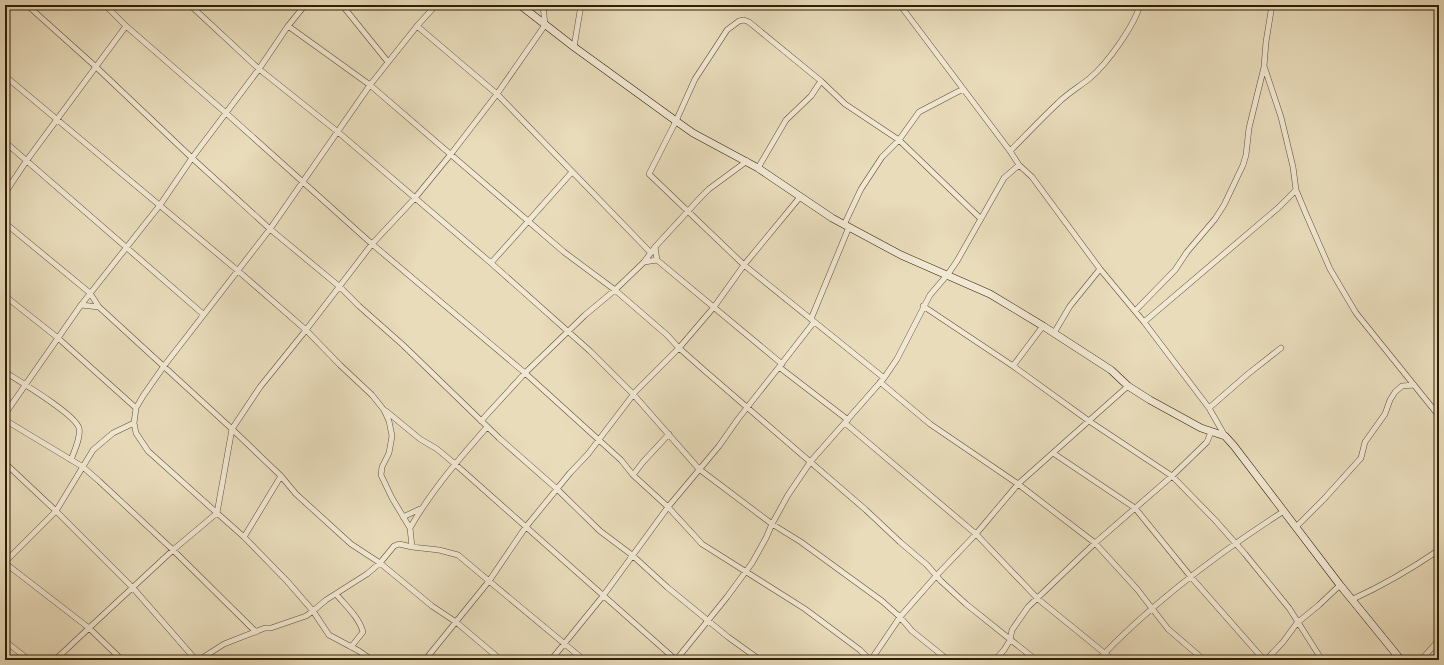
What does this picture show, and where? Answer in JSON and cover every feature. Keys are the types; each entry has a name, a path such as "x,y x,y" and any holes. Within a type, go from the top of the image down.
{"street":[{"path":"27,5 96,66 192,158 270,228 340,287 403,345 487,427 557,489 600,532 632,555 667,587 708,621 760,660"},
{"path":"105,5 126,26 226,113 372,244 525,373 621,460 633,475 668,507 702,544 805,609 860,650 870,660 900,617 976,534 1018,484 1128,386"},
{"path":"190,5 259,69 338,132 491,263 590,351 633,394 699,469 772,524 801,542 882,601 900,617 912,632 948,660"},
{"path":"5,414 81,305 160,205 192,158 305,5"},
{"path":"342,5 388,62"},
{"path":"372,660 329,635 313,611 287,581 244,537 148,451 136,433 134,423 136,408 164,366 270,228 370,85 417,26 436,5"},
{"path":"520,5 574,47 693,133 758,168 846,226 900,255 948,274 990,294 1111,370 1128,386 1195,425 1224,436"},
{"path":"55,660 173,550 217,513 232,429 260,387 340,287 372,244 415,198 497,94 545,25 543,5"},
{"path":"574,47 581,5"},
{"path":"900,5 1010,151 1018,164 1032,177 1100,269 1144,322 1209,408 1224,436 1234,446 1340,585 1353,599 1401,660"},
{"path":"1010,151 1058,103 1099,69 1127,32 1140,5"},
{"path":"1135,311 1175,270 1187,252 1215,219 1224,205 1243,165 1246,155 1249,128 1264,66 1272,5"},
{"path":"981,219 899,140 846,104 821,81 749,22 744,20 739,21 727,30 695,79 676,122 649,174 744,265 882,380 930,424 1018,484 1095,543 1137,589 1168,629 1204,660"},
{"path":"5,193 27,160 126,26"},
{"path":"288,26 370,85 451,154 471,174 564,252 615,290 667,335 679,348 866,510 927,565 936,576 966,604 1036,660"},
{"path":"417,26 497,94 651,253"},
{"path":"1264,66 1281,117 1293,167 1296,190 1334,275 1356,313 1439,416"},
{"path":"5,76 237,270 306,330 372,395 384,410 420,439 437,449 455,464 603,596 679,659 746,571 766,538 788,495 811,461 882,380 897,359 923,306 930,295 948,274 1004,178 1018,164"},
{"path":"758,168 786,120 811,96 821,81"},
{"path":"551,660 603,596 668,507 719,446 812,321 861,189 882,157 899,140 919,112 963,89"},
{"path":"5,142 204,314"},
{"path":"481,421 525,373 585,315 615,290 644,262 655,247 709,189 746,161"},
{"path":"491,263 572,172"},
{"path":"1144,322 1278,208 1296,190"},
{"path":"425,660 489,581 525,528 588,454 633,394 679,348 714,307 744,265 800,197"},
{"path":"5,223 90,293 99,307 232,429 281,476 296,494 351,544 380,563 420,597 456,622 501,660"},
{"path":"655,247 657,260 714,307 780,366 847,421 976,534 1038,599 1113,660"},
{"path":"644,262 657,260"},
{"path":"1054,333 1070,306 1100,269"},
{"path":"5,296 58,338 136,408"},
{"path":"81,305 99,307"},
{"path":"923,306 1013,366 1088,421 1172,476 1215,520 1289,608 1322,660"},
{"path":"1013,366 1043,326"},
{"path":"1209,408 1281,348"},
{"path":"5,372 41,395 72,418 79,426 79,435 71,460"},
{"path":"1296,526 1324,499 1361,458 1365,442 1385,414 1394,392 1402,386 1414,385"},
{"path":"384,410 389,421 392,436 389,453 382,468 381,475 392,498 410,528 412,547"},
{"path":"5,420 82,467 173,550 256,632"},
{"path":"122,660 90,628 5,562 56,511 93,450 113,433 134,423"},
{"path":"410,528 421,509 455,464 487,427"},
{"path":"995,660 1004,650 1010,640 1012,630 1028,607 1095,543 1172,476 1207,442 1211,432"},
{"path":"633,475 669,434"},
{"path":"1053,453 1135,508 1191,576 1265,660 1298,624 1340,585"},
{"path":"5,463 56,511 133,588 198,660 224,644 306,616 367,574 380,563 394,546 399,544 458,554 584,660"},
{"path":"244,537 281,476"},
{"path":"404,517 421,509"},
{"path":"1098,660 1173,590 1235,543 1284,511"},
{"path":"1353,599 1404,574 1439,550"},
{"path":"336,594 362,627 363,632 351,647"},
{"path":"1421,660 1439,640"},
{"path":"5,641 30,660"}]}
